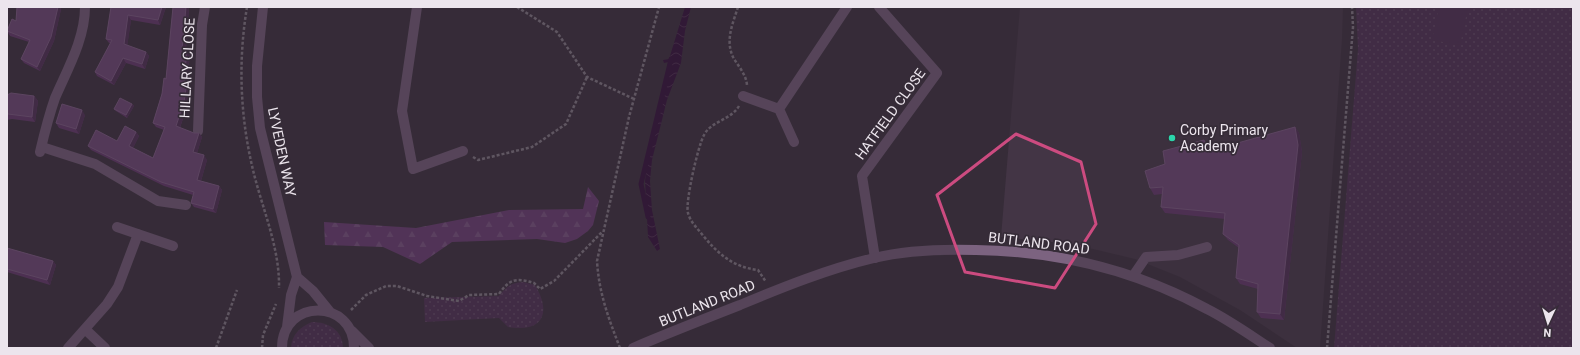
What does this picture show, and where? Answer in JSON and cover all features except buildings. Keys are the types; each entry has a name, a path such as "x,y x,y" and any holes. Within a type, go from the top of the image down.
{"street":[{"path":"85,7 85,16 72,60 55,100 41,150 95,164 158,201 186,204"},
{"name":"HILLARY CLOSE","path":"198,131 204,7"},
{"name":"LYVEDEN WAY","path":"263,7 257,66 257,96 260,128 297,277"},
{"path":"417,7 402,111 413,169 463,151"},
{"path":"779,109 847,7"},
{"name":"HATFIELD CLOSE","path":"875,258 862,176 937,73 879,7"},
{"path":"743,96 779,109 794,142"},
{"path":"117,227 173,246"},
{"path":"68,348 86,330 107,304 118,287 138,234"},
{"path":"1133,276 1146,257 1178,255 1207,248"},
{"name":"BUTLAND ROAD","path":"632,348 772,291 824,272 875,258 953,249 1008,250 1060,257 1096,264 1160,286 1207,309 1270,348"},
{"path":"282,348 282,340 287,328 291,295 297,277 313,291 330,312 344,321 369,348"},
{"path":"287,328 302,314 313,310 330,312"},
{"path":"86,330 104,348"},
{"path":"351,330 354,348"}],"path":[{"path":"247,7 241,62 242,106 252,169 278,263 279,293"},
{"path":"517,7 557,32 587,77 634,99"},
{"path":"620,348 605,309 599,285 597,261 602,232 658,7"},
{"path":"738,7 729,35 730,46 746,80 747,86 736,111 714,125 704,135 688,195 688,211 691,220 716,251 728,261 746,269 758,270 772,291"},
{"path":"1327,348 1353,28 1352,7"},
{"path":"463,151 478,160 532,147 566,124 587,77"},
{"path":"352,309 366,295 386,286 397,286 427,296 459,301 469,295 498,294 505,285 514,280 534,283 540,289 554,281 602,232"},
{"path":"216,348 237,290"},
{"path":"262,348 264,335 278,298"}],"highlighted area":[{"path":"1016,134 1081,162 1096,224 1055,288 965,272 937,195"}],"shaded area":[{"name":"Corby Primary Academy","path":"1020,7 1343,7 1320,348 1297,348 1240,310 1180,277 1135,259 1072,244 1001,237"},
{"path":"1356,7 1573,7 1573,348 1334,348 1358,49"},
{"path":"1439,7 1468,7 1460,45 1432,40"},
{"path":"523,282 535,285 543,304 541,319 536,324 529,327 508,327 499,318 425,322 424,298 499,296 504,290 515,283"},
{"path":"312,322 329,325 334,328 340,336 343,348 291,348 293,339 297,332"}],"green space":[{"path":"588,187 599,201 593,225 588,231 577,239 565,243 537,239 452,242 420,264 383,247 325,245 324,222 416,228 509,210 583,209"}],"water":[{"path":"685,7 691,7 685,31 681,63 667,100 652,160 650,181 652,210 660,249 657,251 648,237 645,181 647,163 669,71 669,62 664,63 663,60 669,59"}],"waterway":[{"path":"648,217 641,184 671,59"}],"place":[{"name":"Corby Primary Academy","path":"1172,138"}]}
